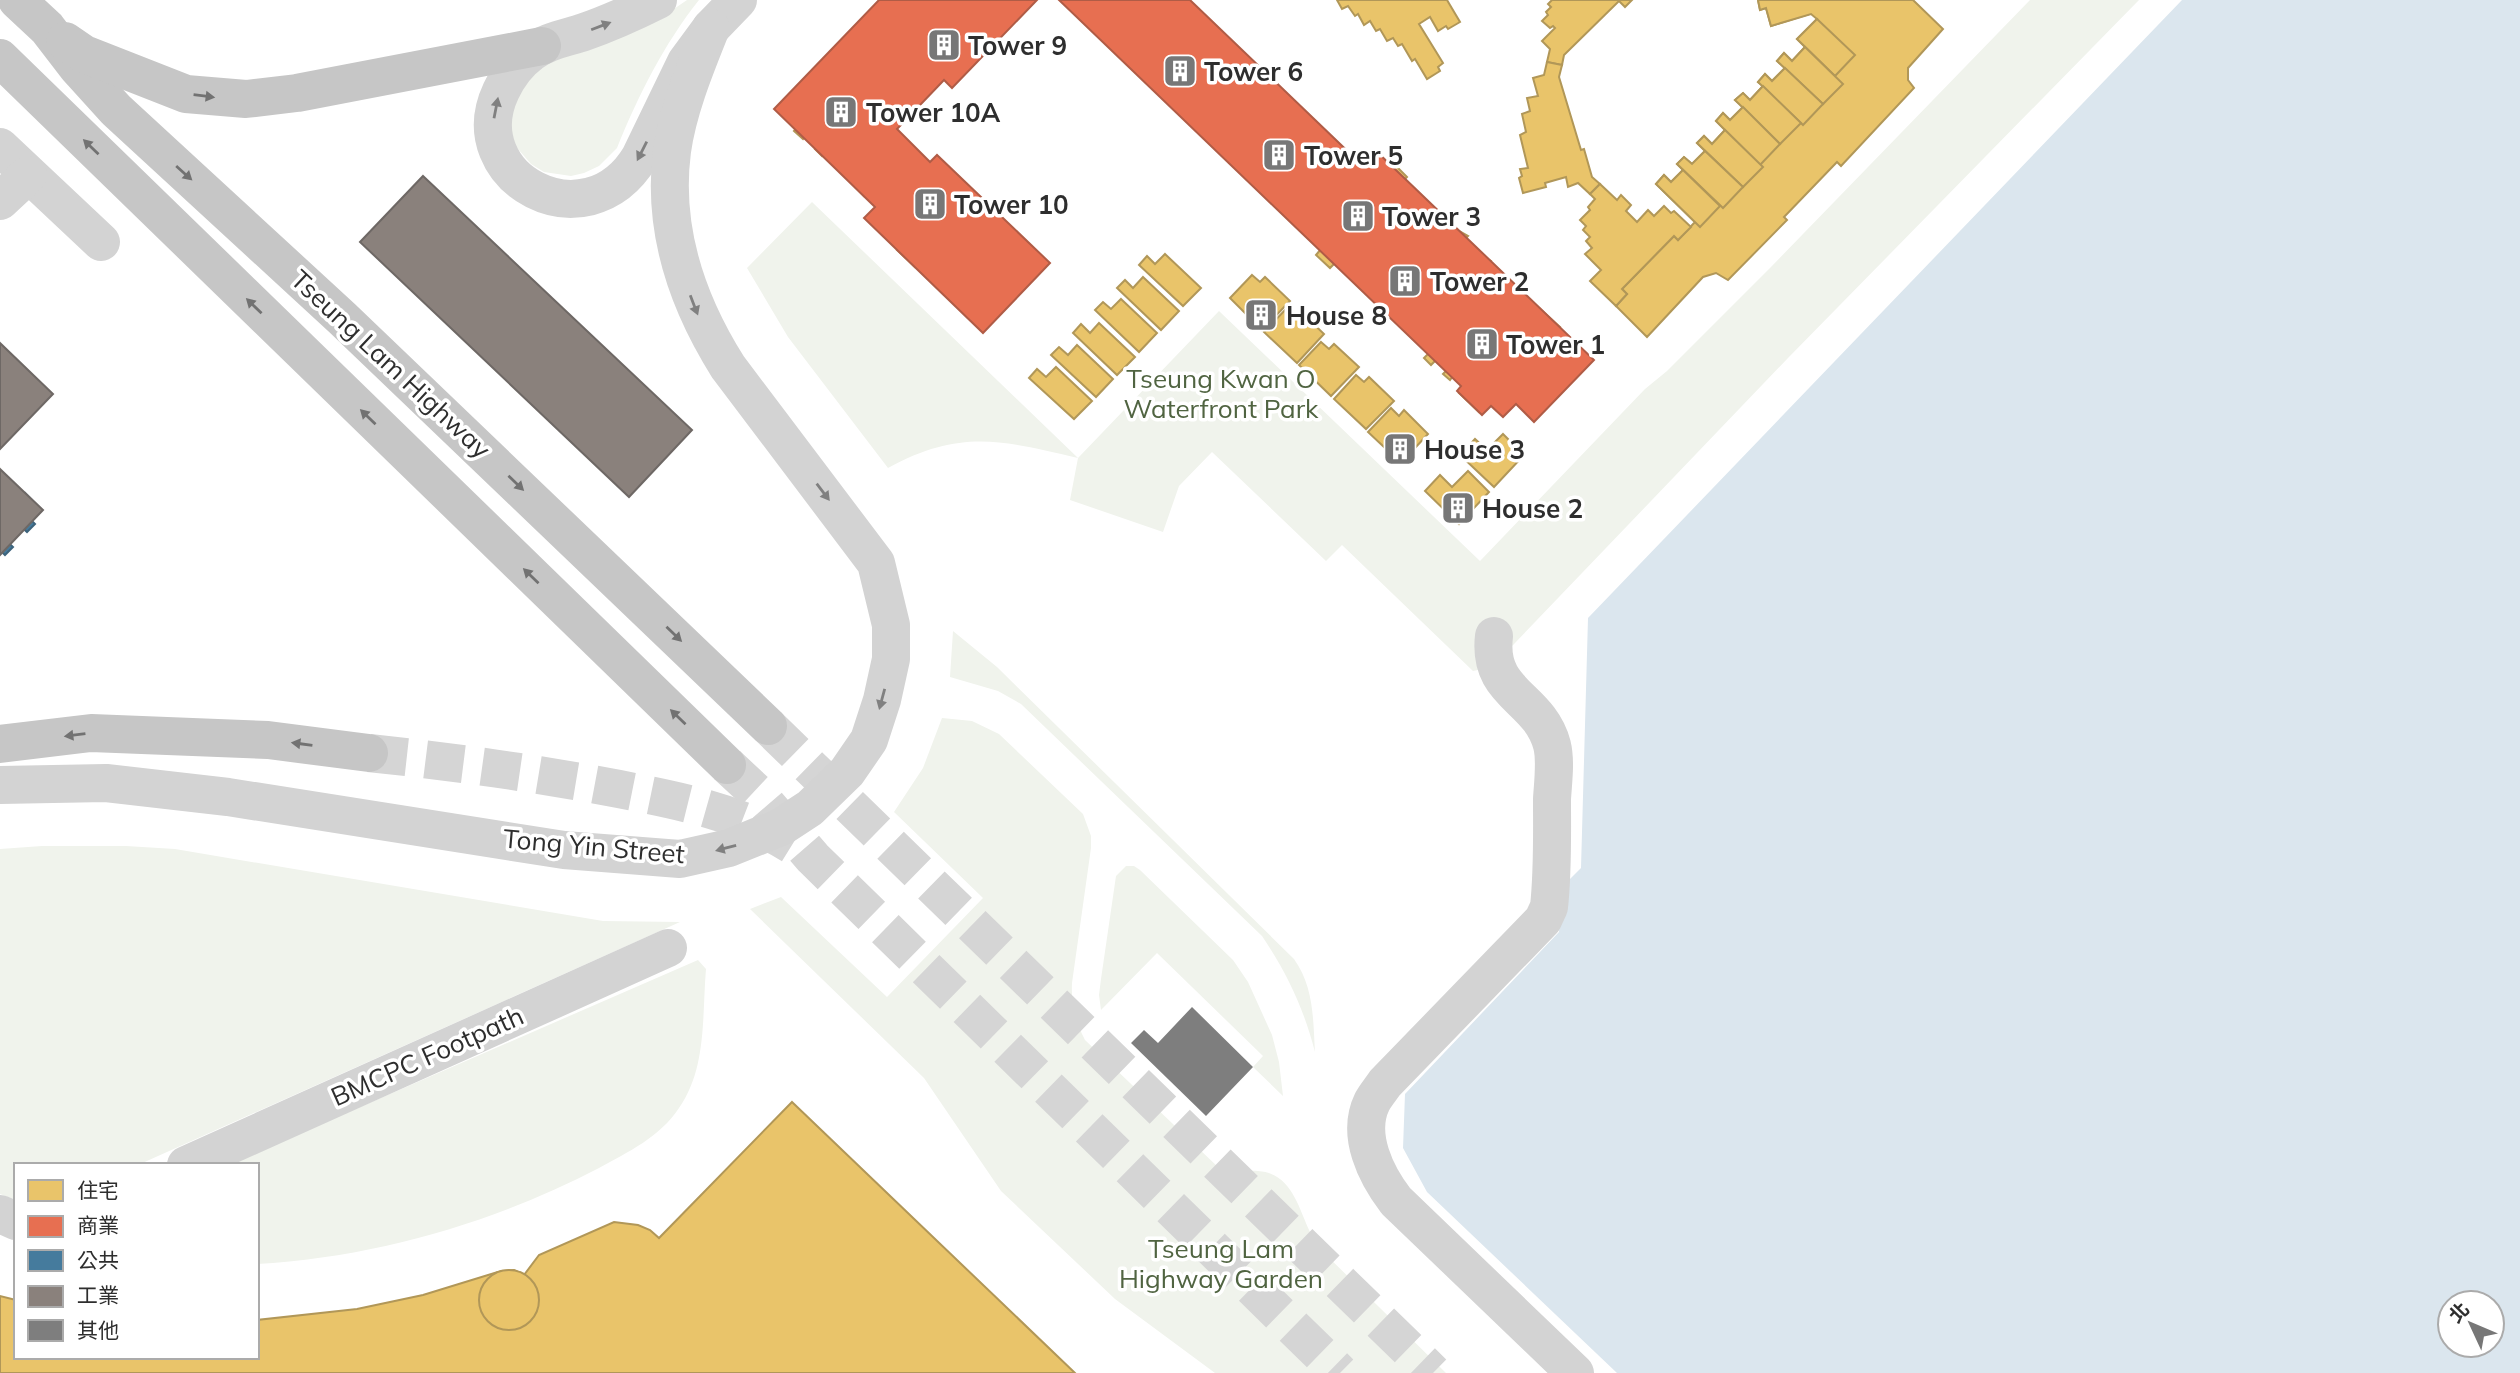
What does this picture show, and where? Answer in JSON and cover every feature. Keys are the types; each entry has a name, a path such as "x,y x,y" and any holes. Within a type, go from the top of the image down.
{"main road":[{"name":"Tseung Lam Highway","path":"17,0 47,28 77,67 116,110 342,318 625,586 768,726"},
{"path":"47,28 84,54 186,94 246,99 297,93 542,46"},
{"name":"Tseung Lam Highway","path":"0,58 727,765"},
{"path":"0,744 91,733 268,740 369,753"}],"street":[{"name":"Tong Yin Street","path":"657,0 609,23 542,46 517,66 507,79 496,106 494,132 499,151 517,178 545,195 562,200 579,200 609,189 632,170 686,62 711,28 738,0"},
{"name":"Tong Yin Street","path":"0,785 106,783 228,797 564,850 680,859 729,848 781,827 810,808 847,772 869,740 891,659 891,625 876,563 712,342 687,287 675,240 671,200 672,151 686,94 711,28"},
{"path":"0,147 101,242"},
{"path":"0,201 28,175"},
{"path":"1493,636 1492,652 1496,671 1505,685 1541,719 1553,747 1549,907 1543,920 1385,1083 1371,1103 1367,1123 1369,1146 1374,1166 1396,1200 1576,1373"},
{"name":"BMCPC Footpath","path":"190,1163 668,948"}],"green space":[{"path":"687,0 699,0 674,34 653,71 617,148 599,166 571,176 544,172 531,164 512,142 507,110 529,69 668,13"},
{"name":"Tseung Kwan O Waterfront Park","path":"2030,0 2139,0 1788,358 1492,667 1473,671 1342,545 1326,561 1212,452 1179,486 1163,532 1070,500 1078,458 1219,311 1480,561 1645,389 1667,371 1770,268"},
{"path":"812,202 1078,458 1003,443 960,443 937,447 888,468 788,337 747,268"},
{"path":"953,631 997,667 1294,959 1309,992 1315,1052 1294,992 1262,936 1021,704 998,691 950,677"},
{"name":"Tseung Lam Highway Garden","path":"942,718 972,721 999,734 1083,814 1091,836 1091,848 1072,999 1074,1013 1085,1040 1219,1168 1269,1173 1286,1184 1297,1202 1311,1240 1446,1373 1215,1373 1115,1299 1001,1191 924,1078 750,909 781,897 887,997 983,898 894,812 923,768"},
{"path":"126,846 175,849 603,921 680,922 142,1163 14,1163 14,1199 0,1194 0,849"},
{"path":"1126,866 1134,866 1140,870 1233,960 1248,982 1272,1035 1283,1096 1253,1067 1263,1056 1157,953 1101,1010 1099,995 1116,876"},
{"path":"698,960 706,969 699,1059 688,1092 679,1108 663,1127 643,1143 559,1188 518,1205 476,1221 390,1245 346,1254 259,1264 259,1163 232,1163"}],"shaded area":[{"path":"2182,0 2520,0 2520,1373 1617,1373 1427,1192 1403,1148 1405,1094 1559,932 1562,887 1581,868 1588,618"}],"building: 住宅":[{"name":"Tower 9","path":"879,0 1003,0 991,12 996,17 988,25 983,21 975,29 982,36 980,38 984,43 975,53 970,48 950,69 948,67 941,73 937,69 917,90 896,70 911,54 904,47 931,23 924,16 916,23 912,19 898,33 888,23 878,34 864,20 881,2"},
{"path":"1100,0 1137,0 1141,3 1136,8 1144,16 1131,30 1114,14 1111,18 1104,11 1109,5"},
{"name":"Tower 5","path":"1337,0 1447,0 1460,22 1438,31 1430,17 1419,24 1443,63 1438,67 1440,71 1427,79 1402,44 1398,46 1393,38 1387,41 1380,29 1376,31 1370,21 1364,25 1358,14 1355,16 1348,6 1342,9"},
{"path":"1552,0 1632,0 1625,7 1619,1 1564,55 1562,65 1547,62 1550,49 1542,41 1555,28 1550,28 1542,21 1548,15 1546,12 1551,7 1548,4"},
{"path":"1758,0 1816,0 1819,11 1771,26 1766,8 1760,10"},
{"path":"1758,0 1913,0 1943,29 1908,68 1908,80 1914,88 1841,166 1837,162 1784,217 1787,220 1728,280 1716,273 1703,277 1647,337 1616,306 1627,294 1622,289 1674,236 1678,240 1695,222 1656,184 1664,175 1671,182 1683,170 1677,164 1684,157 1692,164 1705,151 1697,143 1704,136 1712,144 1725,130 1716,121 1723,113 1730,120 1743,107 1735,100 1743,93 1750,100 1763,86 1758,82 1765,74 1772,81 1785,68 1777,61 1784,53 1792,61 1805,47 1797,39 1817,19 1811,14 1771,26 1766,8 1760,10"},
{"name":"Tower 6","path":"1142,18 1159,34 1163,30 1169,36 1177,27 1183,33 1178,38 1184,43 1193,34 1216,57 1205,69 1222,86 1218,90 1235,107 1215,127 1194,106 1190,110 1161,82 1157,86 1151,80 1154,76 1151,73 1157,66 1148,60 1144,64 1136,57 1140,53 1124,37"},
{"path":"1817,19 1855,55 1835,76 1797,39"},
{"path":"1805,47 1843,84 1823,104 1777,61 1784,53 1792,61"},
{"name":"Tower 10A","path":"837,60 851,73 841,83 847,89 832,105 836,108 856,88 860,92 869,83 877,90 892,75 913,94 885,123 877,115 864,128 870,134 842,164 827,150 822,156 815,149 820,144 808,133 803,139 794,131 800,125 780,106 794,91 801,98 804,94 809,99 818,90 813,85 816,82 812,78 820,70 824,74"},
{"name":"Tower 2","path":"1547,62 1562,65 1559,77 1581,150 1584,149 1592,177 1600,184 1590,194 1578,183 1568,187 1566,177 1545,183 1546,187 1523,193 1519,178 1522,176 1520,169 1528,168 1520,135 1526,132 1522,114 1530,111 1527,98 1538,96 1533,78 1544,75"},
{"path":"1785,68 1823,104 1803,125 1758,82 1765,74 1772,81"},
{"path":"1763,86 1801,123 1780,144 1735,100 1743,93 1750,100"},
{"name":"Tower 5","path":"1235,107 1249,120 1253,115 1260,122 1267,114 1273,120 1269,124 1275,130 1285,120 1311,145 1314,141 1321,147 1318,151 1326,159 1314,173 1321,180 1314,188 1317,191 1302,207 1292,197 1289,200 1283,194 1286,191 1278,183 1272,189 1268,185 1265,189 1258,183 1262,179 1233,151 1237,147 1215,127"},
{"path":"1743,107 1780,144 1760,165 1716,121 1723,113 1730,120"},
{"path":"1725,130 1763,167 1743,187 1697,143 1704,136 1712,144"},
{"name":"Tower 10","path":"895,137 916,157 919,154 927,161 924,165 936,176 939,173 948,181 941,188 955,202 965,192 981,207 955,234 959,238 952,245 948,242 942,248 937,244 915,267 897,250 904,243 901,240 910,231 892,214 888,218 880,211 885,206 869,191 864,196 856,188 861,183 842,164 862,142 870,150 882,138 888,144"},
{"name":"Tower 3","path":"1372,151 1391,169 1395,165 1407,177 1403,181 1422,199 1403,219 1396,213 1391,218 1381,208 1376,214 1384,221 1370,236 1374,239 1362,251 1375,263 1356,283 1335,263 1330,268 1316,255 1321,249 1300,229 1319,210 1332,222 1342,211 1334,203 1352,184 1357,189 1364,182 1353,171"},
{"path":"1705,151 1743,187 1723,208 1677,164 1684,157 1692,164"},
{"path":"1683,170 1720,206 1700,227 1656,184 1664,175 1671,182"},
{"name":"Tower 1","path":"1600,184 1617,200 1621,195 1631,205 1626,211 1637,222 1648,210 1654,216 1664,206 1671,213 1674,211 1691,227 1678,240 1674,236 1622,289 1627,294 1616,306 1590,281 1601,270 1585,254 1592,248 1586,241 1590,237 1583,230 1586,226 1580,220 1590,210 1588,207 1595,199 1590,194"},
{"name":"Tower 2","path":"1435,222 1457,235 1459,231 1468,236 1464,240 1471,244 1469,248 1491,261 1481,279 1469,272 1461,284 1450,277 1455,283 1436,302 1428,294 1418,304 1431,316 1412,336 1391,316 1386,321 1372,308 1377,303 1356,283 1375,263 1387,275 1399,263 1402,266 1416,252 1424,260 1429,254 1426,253 1435,243 1426,237"},
{"path":"1165,254 1201,288 1183,306 1139,265 1147,256 1155,264"},
{"name":"Tower 1","path":"1495,272 1501,279 1506,276 1513,283 1508,287 1517,298 1522,294 1528,301 1524,305 1527,309 1523,313 1530,319 1540,309 1560,327 1535,353 1540,358 1530,368 1523,362 1511,374 1518,381 1508,391 1503,386 1479,412 1459,393 1469,383 1462,375 1457,380 1453,376 1450,380 1443,374 1447,370 1436,360 1431,365 1424,358 1429,353 1412,336 1431,316 1447,332 1457,322 1454,320 1460,314 1469,323 1481,312 1468,305 1476,298 1472,293"},
{"name":"House 8","path":"1252,275 1260,282 1265,277 1290,301 1262,330 1230,298"},
{"path":"1143,277 1179,311 1161,330 1117,288 1125,280 1133,288"},
{"path":"1121,299 1157,333 1139,352 1095,310 1103,302 1111,309"},
{"path":"1287,308 1295,316 1300,311 1324,334 1297,363 1264,332"},
{"path":"1099,323 1135,357 1117,375 1073,333 1081,324 1090,333"},
{"path":"1321,342 1329,349 1334,344 1359,367 1331,396 1299,365"},
{"path":"1077,345 1113,379 1096,397 1051,355 1059,347 1068,355"},
{"path":"1056,367 1092,401 1074,419 1029,378 1037,369 1046,377"},
{"path":"1356,375 1364,382 1369,377 1394,401 1366,429 1334,399"},
{"name":"House 3","path":"1391,408 1399,416 1404,410 1428,434 1401,463 1368,432"},
{"path":"1503,434 1524,455 1494,487 1460,455 1475,439 1487,450"},
{"name":"House 2","path":"1468,471 1489,492 1459,524 1425,491 1440,475 1452,487"},
{"path":"792,1102 1075,1373 0,1373 0,1296 14,1300 14,1359 259,1359 259,1320 357,1309 423,1295 501,1271 514,1270 524,1275 539,1255 614,1222 638,1225 659,1238"},
{"path":"509,1270 530,1279 539,1300 530,1321 509,1330 488,1321 479,1300 488,1279"}],"building: 商業":[{"path":"879,0 1037,0 952,88 944,80 897,129 930,162 937,155 1050,263 983,333 864,218 875,207 774,109"},
{"path":"1059,0 1190,0 1361,164 1375,150 1594,360 1534,422 1516,404 1503,417 1491,406 1482,415 1457,391 1461,386"}],"building: 公共":[{"path":"0,352 8,359 0,367"},
{"path":"7,365 15,373 0,389 0,367 3,370"},
{"path":"15,490 22,496 25,493 42,510 34,518 29,514 27,516 35,524 27,532 12,518 0,530 0,507"},
{"path":"0,535 13,547 5,555 0,550"}],"building: 工業":[{"path":"423,176 692,430 629,497 360,242"},
{"path":"0,343 53,394 0,449"},
{"path":"0,469 43,510 0,555"}],"building: 其他":[{"path":"1192,1007 1253,1067 1206,1116 1131,1043 1144,1030 1158,1043"}],"tunnel":[{"path":"768,726 1433,1373"},
{"path":"369,753 526,773 664,798 730,816 792,845"},
{"path":"727,765 756,792 813,858 1340,1373"}],"place":[{"name":"Tower 9","path":"944,45"},
{"name":"Tower 6","path":"1180,71"},
{"name":"Tower 10A","path":"841,112"},
{"name":"Tower 5","path":"1279,155"},
{"name":"Tower 10","path":"930,204"},
{"name":"Tower 3","path":"1358,216"},
{"name":"Tower 2","path":"1405,281"},
{"name":"House 8","path":"1261,315"},
{"name":"Tower 1","path":"1482,344"},
{"name":"House 3","path":"1400,449"},
{"name":"House 2","path":"1458,508"}]}
